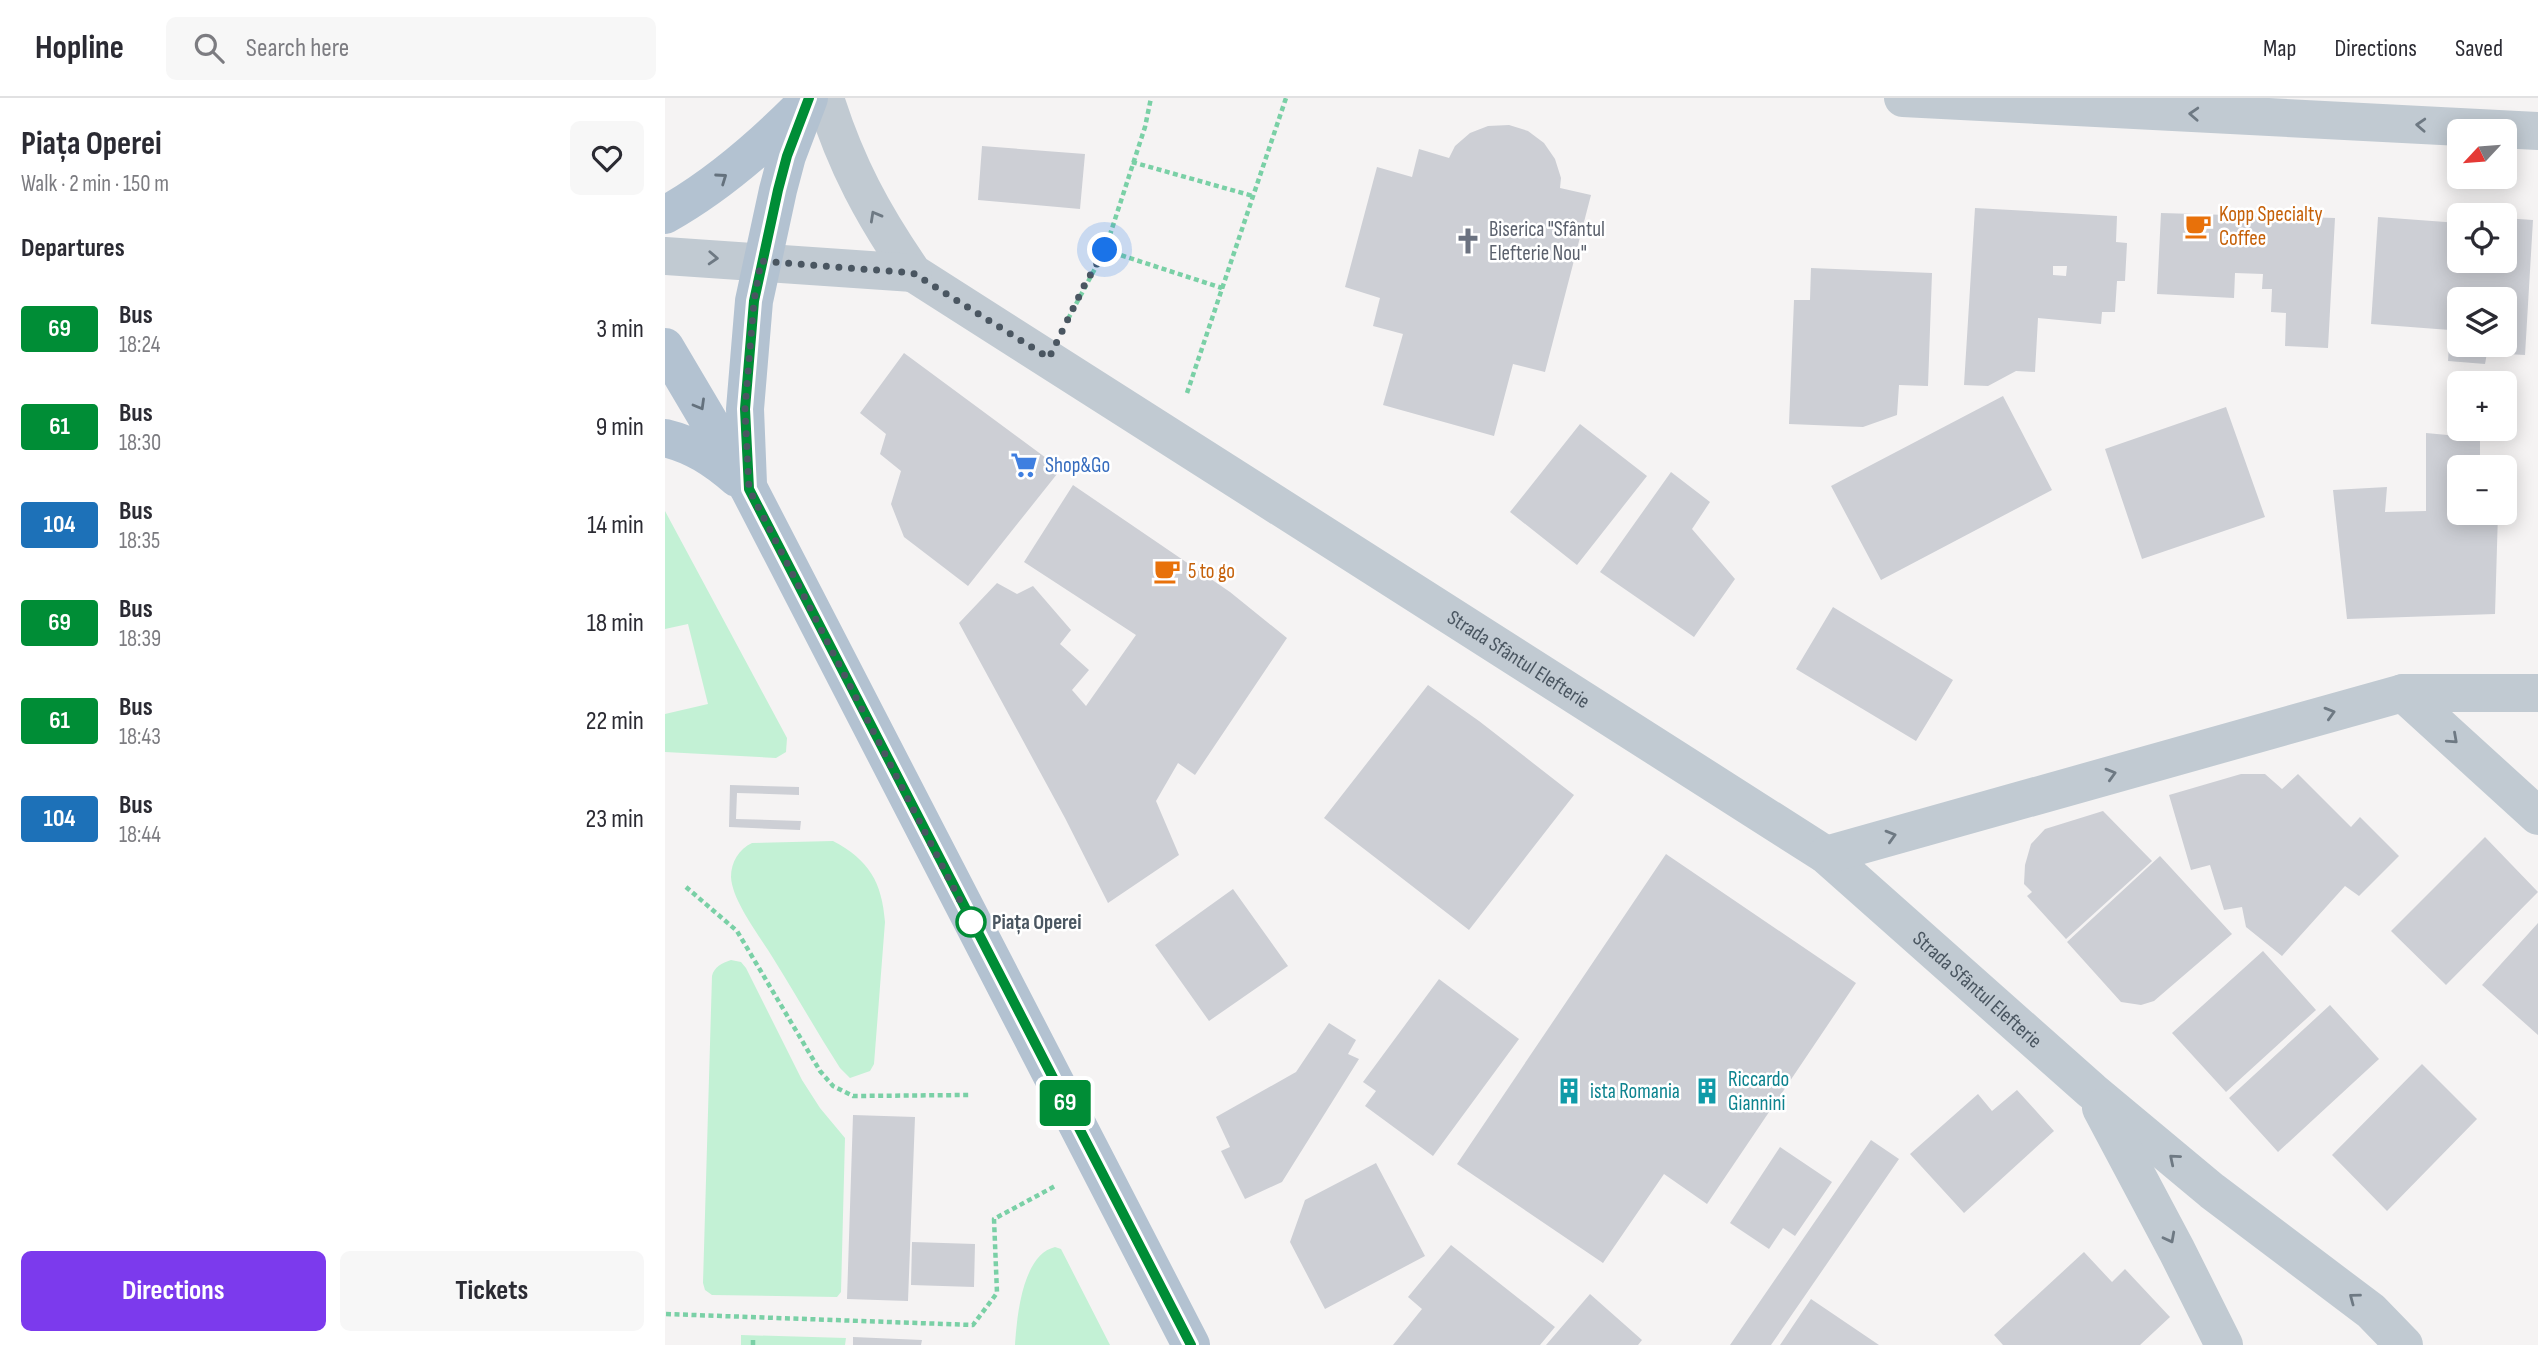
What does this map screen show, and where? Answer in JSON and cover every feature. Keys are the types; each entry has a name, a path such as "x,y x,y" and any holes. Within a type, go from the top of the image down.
{"main road":[{"path":"665,215 730,173 813,99"},
{"path":"749,489 745,409 754,301 787,156 813,99"},
{"path":"665,347 749,489 1191,1345"},
{"path":"665,438 687,444 715,460 749,489"}],"street":[{"path":"1903,98 2538,131"},
{"name":"Strada Sfântul Elefterie","path":"813,99 838,138 880,225 913,273 1826,855 2092,1091 2212,1191 2371,1311 2404,1345"},
{"path":"665,256 761,261"},
{"name":"Strada Sfântul Elefterie","path":"761,261 913,273"},
{"path":"1826,855 2403,693 2538,693"},
{"path":"2403,693 2538,816"},
{"name":"Strada Sfântul Elefterie","path":"2092,1091 2224,1345"}],"path":[{"path":"1049,358 1085,284 1105,250 1145,127 1151,98"},
{"path":"1172,437 1286,98"},
{"path":"1132,162 1253,196"},
{"path":"1105,250 1222,288"},
{"path":"686,887 737,931 820,1071 833,1086 853,1096 968,1095"},
{"path":"666,1314 973,1325 997,1293 994,1219 1097,1164"},
{"path":"753,1338 753,1345"}],"green space":[{"path":"665,511 787,738 786,752 776,758 665,752 665,714 708,704 688,624 665,629"},
{"path":"833,841 856,856 871,874 881,895 885,922 874,1064 870,1071 850,1078 840,1068 748,919 736,897 731,877 732,866 737,857 752,843"},
{"path":"731,960 741,962 746,968 802,1080 820,1108 845,1138 841,1292 837,1297 712,1295 705,1290 703,1283 712,976 719,966"},
{"path":"1055,1247 1061,1249 1110,1345 1015,1345 1017,1319 1028,1274 1044,1252"},
{"path":"741,1335 846,1338 845,1345 741,1345"}],"building":[{"name":"Biserica \"Sfântul Elefterie Nou\"","path":"1509,125 1528,131 1544,143 1555,159 1561,178 1560,188 1591,195 1545,372 1513,364 1494,436 1383,405 1403,334 1373,326 1380,298 1345,287 1377,167 1412,177 1419,149 1449,158 1455,146 1470,133 1488,126"},
{"path":"982,146 1085,154 1080,209 978,200"},
{"path":"1975,208 2117,216 2116,242 2127,243 2125,281 2117,281 2115,312 2102,312 2101,324 2038,318 2035,372 2016,371 1988,386 1964,385","holes":["2053,266 2067,266 2066,276 2053,275"]},
{"path":"2161,213 2335,218 2328,348 2285,346 2286,313 2271,312 2272,289 2262,289 2263,274 2235,273 2234,298 2157,294"},
{"path":"2378,217 2447,222 2447,273 2517,273 2517,219 2533,220 2525,355 2517,355 2517,287 2447,287 2447,330 2371,324"},
{"path":"1811,268 1932,273 1928,386 1899,385 1897,415 1863,427 1789,424 1794,300 1810,300"},
{"path":"904,353 1061,469 968,586 904,537 891,504 901,471 880,454 886,434 860,413"},
{"path":"2448,357 2486,357 2485,364 2448,361"},
{"path":"2003,396 2052,490 1881,580 1831,486"},
{"path":"2226,407 2265,517 2142,559 2105,449"},
{"path":"1580,424 1647,476 1577,565 1510,512"},
{"path":"2426,433 2447,435 2447,441 2480,441 2480,455 2447,455 2447,525 2498,525 2495,614 2347,619 2333,490 2387,487 2385,512 2426,511"},
{"path":"1671,472 1710,502 1692,529 1735,579 1694,637 1600,572"},
{"path":"1073,485 1230,592 1287,638 1195,775 1178,763 1156,801 1179,855 1108,903 959,623 997,583 1017,594 1033,586 1071,630 1060,644 1089,670 1072,690 1086,706 1136,635 1024,562"},
{"path":"1833,607 1953,680 1916,741 1796,669"},
{"path":"1428,685 1574,795 1469,930 1324,818"},
{"path":"2241,774 2265,774 2282,789 2298,774 2351,827 2360,817 2399,856 2359,896 2345,886 2282,956 2246,927 2242,907 2224,910 2210,865 2191,870 2169,795"},
{"path":"730,785 799,787 799,795 737,793 736,819 801,821 800,830 729,827"},
{"path":"2103,811 2152,861 2066,939 2027,896 2032,892 2024,884 2025,865 2031,844 2045,829"},
{"path":"2485,837 2538,892 2446,985 2391,931"},
{"path":"1666,854 1856,983 1707,1204 1664,1174 1603,1263 1457,1164"},
{"path":"2160,856 2232,934 2154,1001 2141,1005 2121,1002 2067,942"},
{"path":"1233,889 1288,966 1209,1021 1155,945"},
{"path":"2538,923 2538,1035 2482,985"},
{"path":"2263,951 2316,1010 2226,1092 2172,1033"},
{"path":"1439,979 1519,1039 1433,1156 1365,1106 1376,1091 1363,1082"},
{"path":"2330,1005 2379,1059 2278,1152 2229,1098"},
{"path":"1329,1023 1356,1040 1348,1054 1359,1059 1282,1182 1245,1199 1221,1151 1230,1147 1216,1117 1296,1072"},
{"path":"2422,1064 2477,1119 2387,1211 2332,1155"},
{"path":"2017,1090 2054,1131 1964,1213 1910,1154 1978,1094 1992,1111"},
{"path":"853,1115 915,1117 908,1301 847,1299"},
{"path":"1871,1140 1899,1159 1771,1345 1730,1345"},
{"path":"1780,1147 1832,1182 1795,1236 1783,1228 1769,1249 1730,1223"},
{"path":"1376,1163 1425,1256 1325,1309 1290,1242 1305,1200"},
{"path":"912,1242 975,1244 974,1287 911,1285"},
{"path":"1451,1245 1555,1327 1540,1345 1393,1345 1422,1309 1408,1297"},
{"path":"2084,1252 2112,1282 2125,1269 2170,1317 2140,1345 2003,1345 1994,1335"},
{"path":"1590,1294 1642,1340 1638,1345 1546,1345"},
{"path":"1811,1299 1879,1345 1780,1345"},
{"path":"853,1337 922,1340 921,1345 853,1345"}],"bus line":[{"name":"69","path":"809,98 787,156 754,301 745,409 749,489 1191,1345"}],"place":[{"name":"Kopp Specialty Coffee","path":"2198,226"},
{"name":"Biserica \"Sfântul Elefterie Nou\"","path":"1468,241"},
{"name":"Shop&Go","path":"1024,465"},
{"name":"5 to go","path":"1167,571"},
{"name":"Piața Operei","path":"971,922"},
{"name":"ista Romania","path":"1569,1091"},
{"name":"Riccardo Giannini","path":"1707,1091"}],"route":[{"path":"971,922 749,489 745,409 754,301 761,261 913,273 1049,358 1085,284 1105,250"}]}
